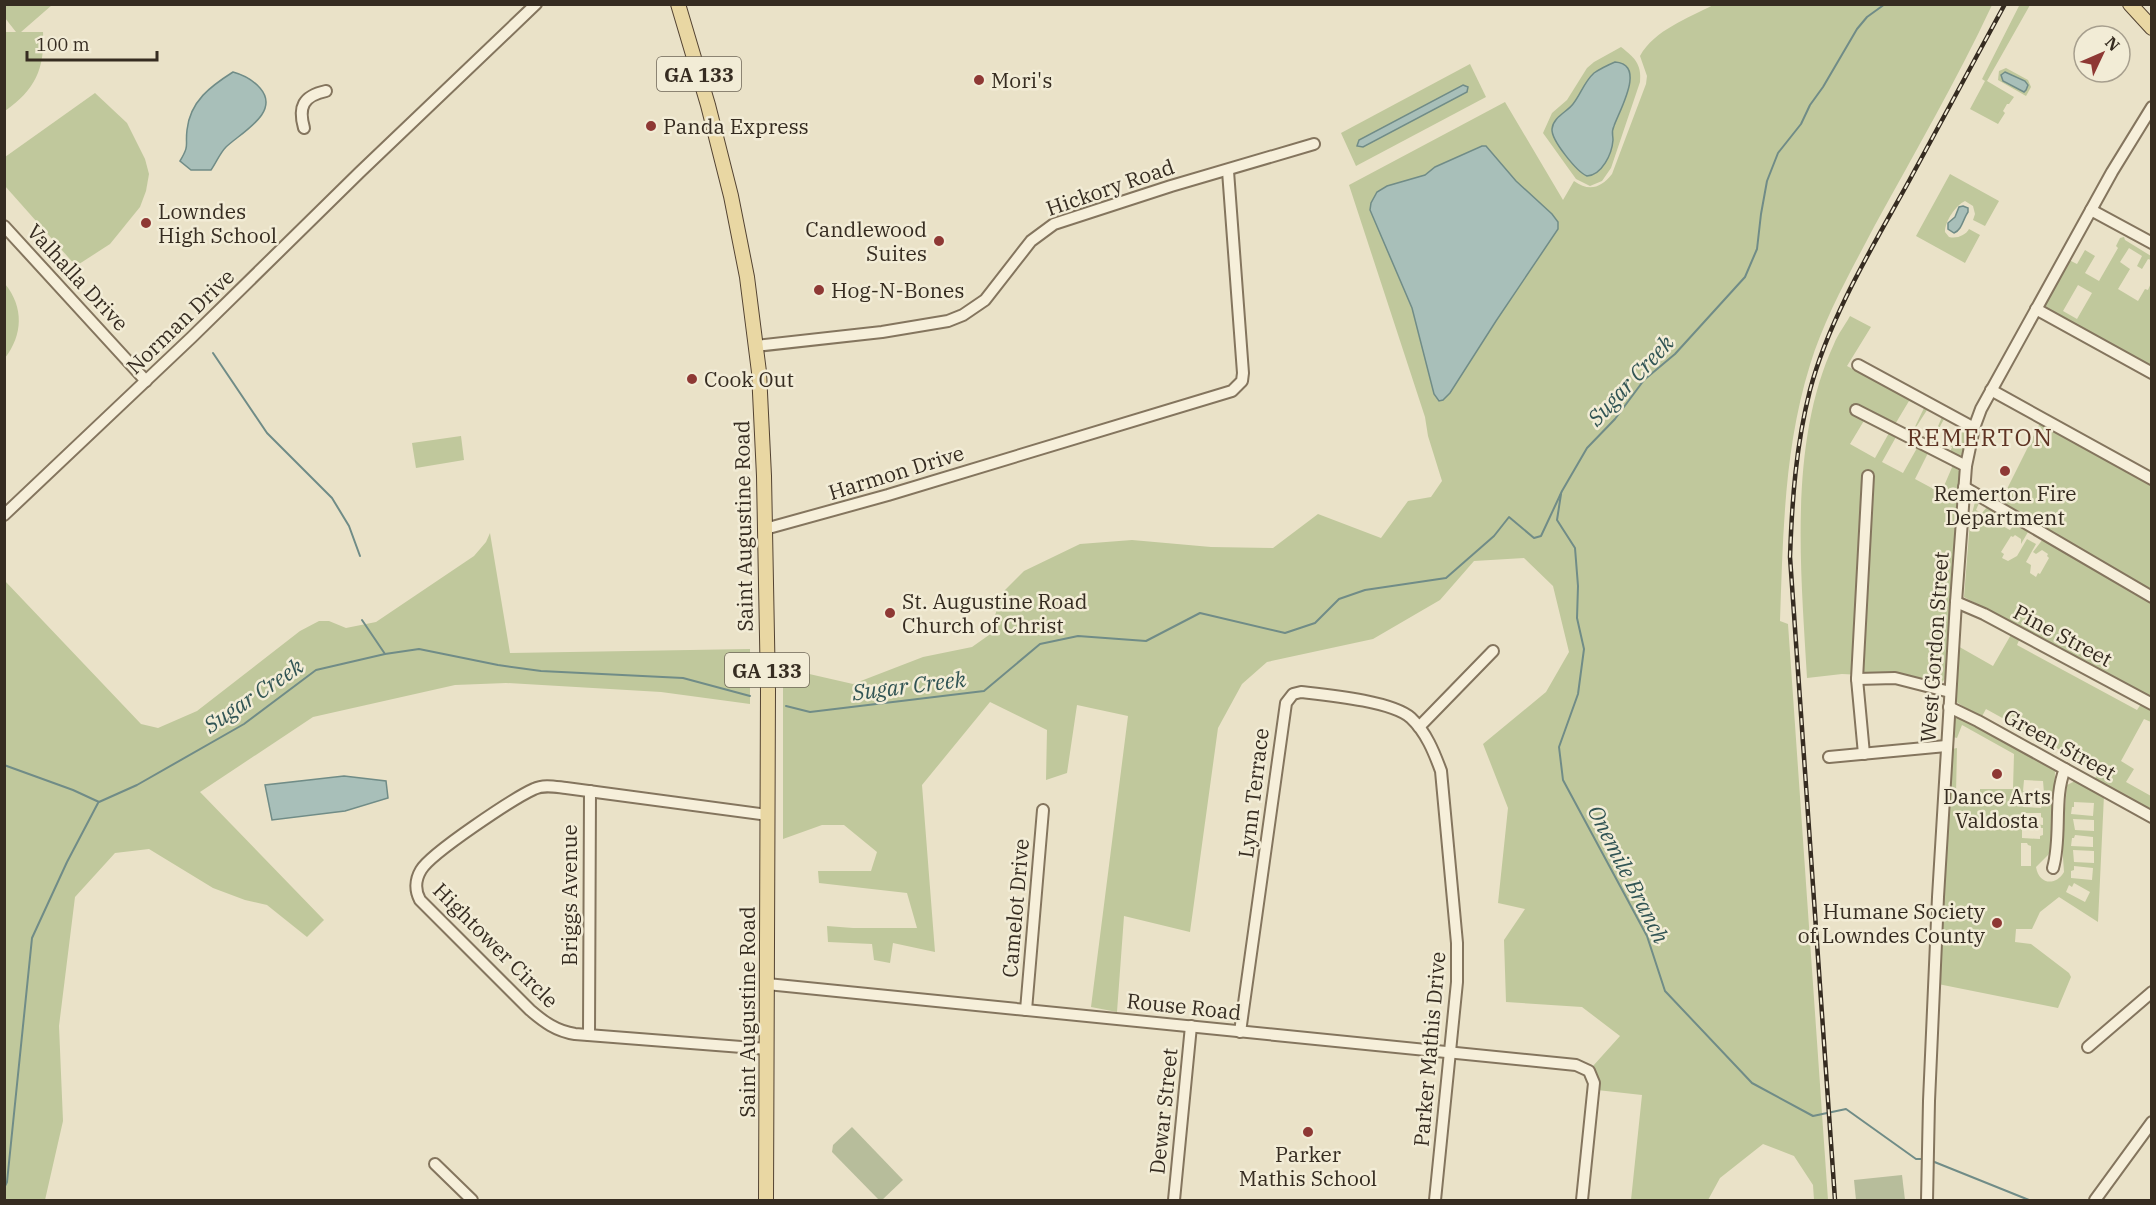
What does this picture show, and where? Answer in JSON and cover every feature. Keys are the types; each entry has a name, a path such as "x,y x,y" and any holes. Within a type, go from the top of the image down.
{"main road":[{"name":"Saint Augustine Road","path":"678,4 708,105 731,196 747,277 756,346 765,529 768,815 766,1200"},
{"path":"2130,4 2151,28"}],"street":[{"name":"Norman Drive","path":"4,515 536,4"},
{"path":"304,128 301,117 304,103 314,94 326,91"},
{"name":"West Gordon Street","path":"1927,1200 1929,1101 1946,746 1966,466 1974,428 1981,409 2151,107"},
{"name":"Hickory Road","path":"756,346 882,332 948,321 975,308 985,300 1031,241 1054,224 1171,186 1314,144"},
{"name":"Harmon Drive","path":"765,529 888,495 1232,391 1239,386 1243,373 1228,171"},
{"path":"2091,210 2151,243"},
{"name":"Valhalla Drive","path":"4,226 146,381"},
{"path":"2036,309 2151,373"},
{"path":"1858,365 1974,428"},
{"path":"1991,390 2151,479"},
{"path":"1856,410 1966,466"},
{"path":"1864,754 1857,679 1868,477"},
{"path":"1964,488 2151,597"},
{"name":"Pine Street","path":"1956,602 1984,614 2151,704"},
{"path":"1419,727 1493,651"},
{"path":"1857,679 1895,678 1950,692"},
{"name":"Lynn Terrace","path":"1240,1032 1286,703 1293,694 1301,692 1366,702 1409,716 1419,727"},
{"name":"Green Street","path":"1949,707 2151,817"},
{"name":"Parker Mathis Drive","path":"1419,727 1434,751 1441,771 1445,794 1457,943 1457,982 1435,1200"},
{"path":"1829,757 1946,746"},
{"path":"2052,868 2057,848 2061,782 2066,770"},
{"name":"Hightower Circle","path":"767,1049 567,1033 545,1023 427,907 416,892 417,880 428,862 536,788 549,786 768,815"},
{"name":"Briggs Avenue","path":"589,1035 590,791"},
{"name":"Camelot Drive","path":"1026,1010 1043,810"},
{"name":"Rouse Road","path":"767,984 1576,1065 1589,1071 1594,1083 1582,1200"},
{"path":"2088,1047 2151,992"},
{"name":"Dewar Street","path":"1174,1200 1191,1026"},
{"path":"2096,1200 2151,1122"},
{"path":"435,1164 472,1200"}],"green space":[{"path":"2020,4 2030,5 1987,81 2014,97 2007,104 2003,111 2005,113 1998,124 1970,109 1985,81 1982,79"},
{"path":"4,5 52,5 21,32 43,32 40,68 31,87 5,111 5,32 16,32 5,18"},
{"path":"1713,5 1992,5 1831,311 1816,347 1801,396 1790,460 1786,492 1780,621 1788,624 1828,1200 1814,1200 1813,1185 1794,1156 1763,1144 1720,1178 1708,1200 1631,1200 1642,1095 1597,1090 1598,1076 1593,1066 1620,1036 1582,1007 1506,1002 1504,940 1525,909 1498,903 1508,808 1483,744 1546,692 1569,652 1553,586 1524,558 1474,561 1440,600 1373,639 1267,662 1242,684 1218,728 1190,932 1124,916 1117,1012 1091,1007 1128,716 1077,705 1067,773 1046,780 1047,730 990,702 922,785 935,952 893,943 890,963 874,960 872,944 828,942 827,926 917,928 907,893 819,883 818,871 871,871 877,852 844,825 822,825 783,839 783,668 853,684 923,657 972,647 989,635 1002,593 1024,571 1080,544 1132,540 1211,547 1273,548 1318,514 1381,538 1408,501 1431,497 1442,481 1428,436 1425,417 1349,185 1505,102 1563,200 1574,181 1585,187 1594,187 1604,183 1612,174 1646,84 1647,76 1640,56 1646,47 1663,32"},
{"path":"1621,47 1636,62 1640,70 1640,82 1611,168 1602,181 1590,186 1576,179 1543,133 1552,113 1567,100 1587,68"},
{"path":"1470,64 1486,97 1356,166 1341,133"},
{"path":"2006,68 2028,80 2031,87 2026,96 1998,80 1999,71"},
{"path":"95,93 127,123 145,159 149,174 140,207 110,244 76,266 5,186 5,157"},
{"path":"1950,174 1999,201 1985,226 1973,220 1975,214 1973,206 1965,201 1949,218 1945,232 1949,237 1961,236 1969,229 1980,235 1965,263 1916,236"},
{"path":"2124,237 2125,240 2151,256 2151,260 2148,259 2142,269 2137,266 2142,256 2129,248 2120,262 2130,269 2118,289 2138,301 2151,283 2151,369 2044,308 2067,259 2077,264 2085,250 2095,256 2085,273 2099,281 2118,248 2116,246 2120,238","holes":["2078,285 2092,293 2077,319 2063,311"]},
{"path":"5,284 16,302 19,321 15,340 5,358 6,320 4,314"},
{"path":"1850,316 1871,327 1847,366 1965,428 1968,431 1964,452 1958,458 1949,455 1952,447 1950,446 1959,427 1944,419 1930,445 1942,417 1927,410 1911,435 1924,408 1909,401 1894,426 1855,405 1865,419 1850,444 1875,458 1889,433 1896,437 1882,462 1903,473 1917,448 1928,453 1915,479 1941,493 1953,465 1960,472 1946,677 1941,684 1936,686 1884,676 1842,674 1807,678 1801,551 1804,465 1819,382 1836,340"},
{"path":"2040,423 2151,484 2151,591 2000,503"},
{"path":"461,436 464,460 416,468 412,443"},
{"path":"1975,502 1979,503 1976,510 1982,513 1987,507 2000,514 1997,523 2010,530 2016,523 2028,530 2021,544 2021,539 2015,535 2011,536 2001,552 2004,554 2002,558 2008,561 2017,556 2027,539 2036,544 2026,562 2031,565 2030,573 2036,577 2049,558 2048,554 2042,550 2036,554 2033,552 2043,539 2151,601 2151,698 1964,597 1970,521"},
{"path":"490,533 510,653 750,649 750,704 661,692 506,683 455,685 313,717 200,792 324,920 307,937 267,905 245,900 213,888 149,849 115,853 75,897 59,1026 63,1121 45,1200 5,1200 5,581 141,724 158,728 197,711 300,631 319,621 329,621 346,628 376,622 474,556 486,542"},
{"path":"2012,633 2020,638 2017,645 2137,710 2141,704 2151,710 2151,722 2144,719 2121,761 2134,769 2126,782 2151,796 2151,812 2094,780 2098,773 2102,775 2102,773 1986,709 1981,718 1955,701 1956,645 1993,666"},
{"path":"1958,715 2055,770 2053,846 2036,867 2044,880 2048,882 2057,880 2064,872 2062,843 2067,785 2078,781 2104,795 2098,922 2059,897 2040,912 2032,929 2016,929 2015,942 2031,944 2069,973 2071,977 2058,1008 1938,984 1952,749 1957,748 1956,794 1980,795 1980,789 2013,789 2014,754 1962,725 1957,738 1953,737 1954,716","holes":["2024,780 2043,781 2044,793 2023,791","2023,795 2045,796 2041,808 2023,807","2074,802 2094,803 2093,816 2071,814","2023,813 2041,813 2043,825 2023,823","2073,819 2094,820 2094,831 2075,830","2022,827 2043,828 2043,835 2040,839 2022,838","2075,835 2093,837 2093,847 2071,846","2021,843 2031,846 2031,866 2021,866","2073,850 2094,851 2094,863 2074,862","2074,866 2093,868 2092,880 2071,878","2074,883 2090,892 2085,902 2066,892 2069,885 2072,887"]},
{"path":"852,1127 903,1180 882,1200 879,1200 832,1152 833,1145"},
{"path":"1902,1175 1905,1200 1856,1200 1854,1180"}],"water":[{"path":"1615,62 1624,65 1629,71 1628,89 1613,128 1612,146 1608,157 1602,168 1587,176 1577,169 1565,155 1552,129 1558,118 1573,104 1594,73"},
{"path":"233,72 248,78 260,88 266,105 263,113 257,121 226,147 211,170 191,170 180,161 186,148 187,130 192,111 203,95"},
{"path":"2005,72 2025,81 2028,85 2026,90 2024,92 2003,81 2001,75"},
{"path":"1463,85 1468,87 1467,92 1363,147 1357,146 1359,140"},
{"path":"1486,146 1516,181 1552,214 1558,222 1558,229 1450,393 1439,401 1434,394 1412,308 1370,210 1371,203 1377,192 1387,186 1425,175 1435,167"},
{"path":"1959,207 1968,208 1968,212 1961,227 1954,233 1948,229 1948,223 1955,217"},
{"path":"344,776 386,781 388,798 345,811 272,820 265,785"}],"waterway":[{"name":"Sugar Creek","path":"786,706 810,712 984,691 1040,644 1078,636 1146,641 1200,613 1285,633 1315,623 1339,599 1365,590 1446,578 1494,536 1509,517 1534,538 1541,536 1562,491 1587,448 1615,419 1644,380 1675,354 1745,277 1757,249 1767,181 1778,153 1801,124 1810,105 1857,29 1867,17 1885,4"},
{"path":"213,353 267,433 332,498 349,526 360,556"},
{"name":"Onemile Branch","path":"1561,494 1557,520 1575,548 1578,586 1577,618 1584,649 1578,694 1559,747 1563,780 1647,936 1665,991 1752,1083 1813,1116 1846,1109 1916,1159 1924,1159"},
{"path":"362,620 385,654"},
{"name":"Sugar Creek","path":"4,765 99,802 137,785 244,724 316,670 385,654 419,649 541,671 683,678 750,696"},
{"path":"4,1188 7,1182 32,938 67,862 98,803"},
{"name":"Onemile Branch","path":"1932,1161 2029,1200"}],"railway":[{"path":"1835,1200 1790,557 1798,452 1810,390 1818,363 1840,309 2005,4"}],"place":[{"name":"Mori's","path":"979,80"},
{"name":"Panda Express","path":"651,126"},
{"name":"Lowndes High School","path":"146,223"},
{"name":"Candlewood Suites","path":"939,241"},
{"name":"Hog-N-Bones","path":"819,290"},
{"name":"Cook Out","path":"692,379"},
{"name":"Remerton Fire Department","path":"2005,471"},
{"name":"St. Augustine Road Church of Christ","path":"890,613"},
{"name":"Dance Arts Valdosta","path":"1997,774"},
{"name":"Humane Society of Lowndes County","path":"1997,923"},
{"name":"Parker Mathis School","path":"1308,1132"}],"district":[{"name":"REMERTON","path":"1980,437"}]}
